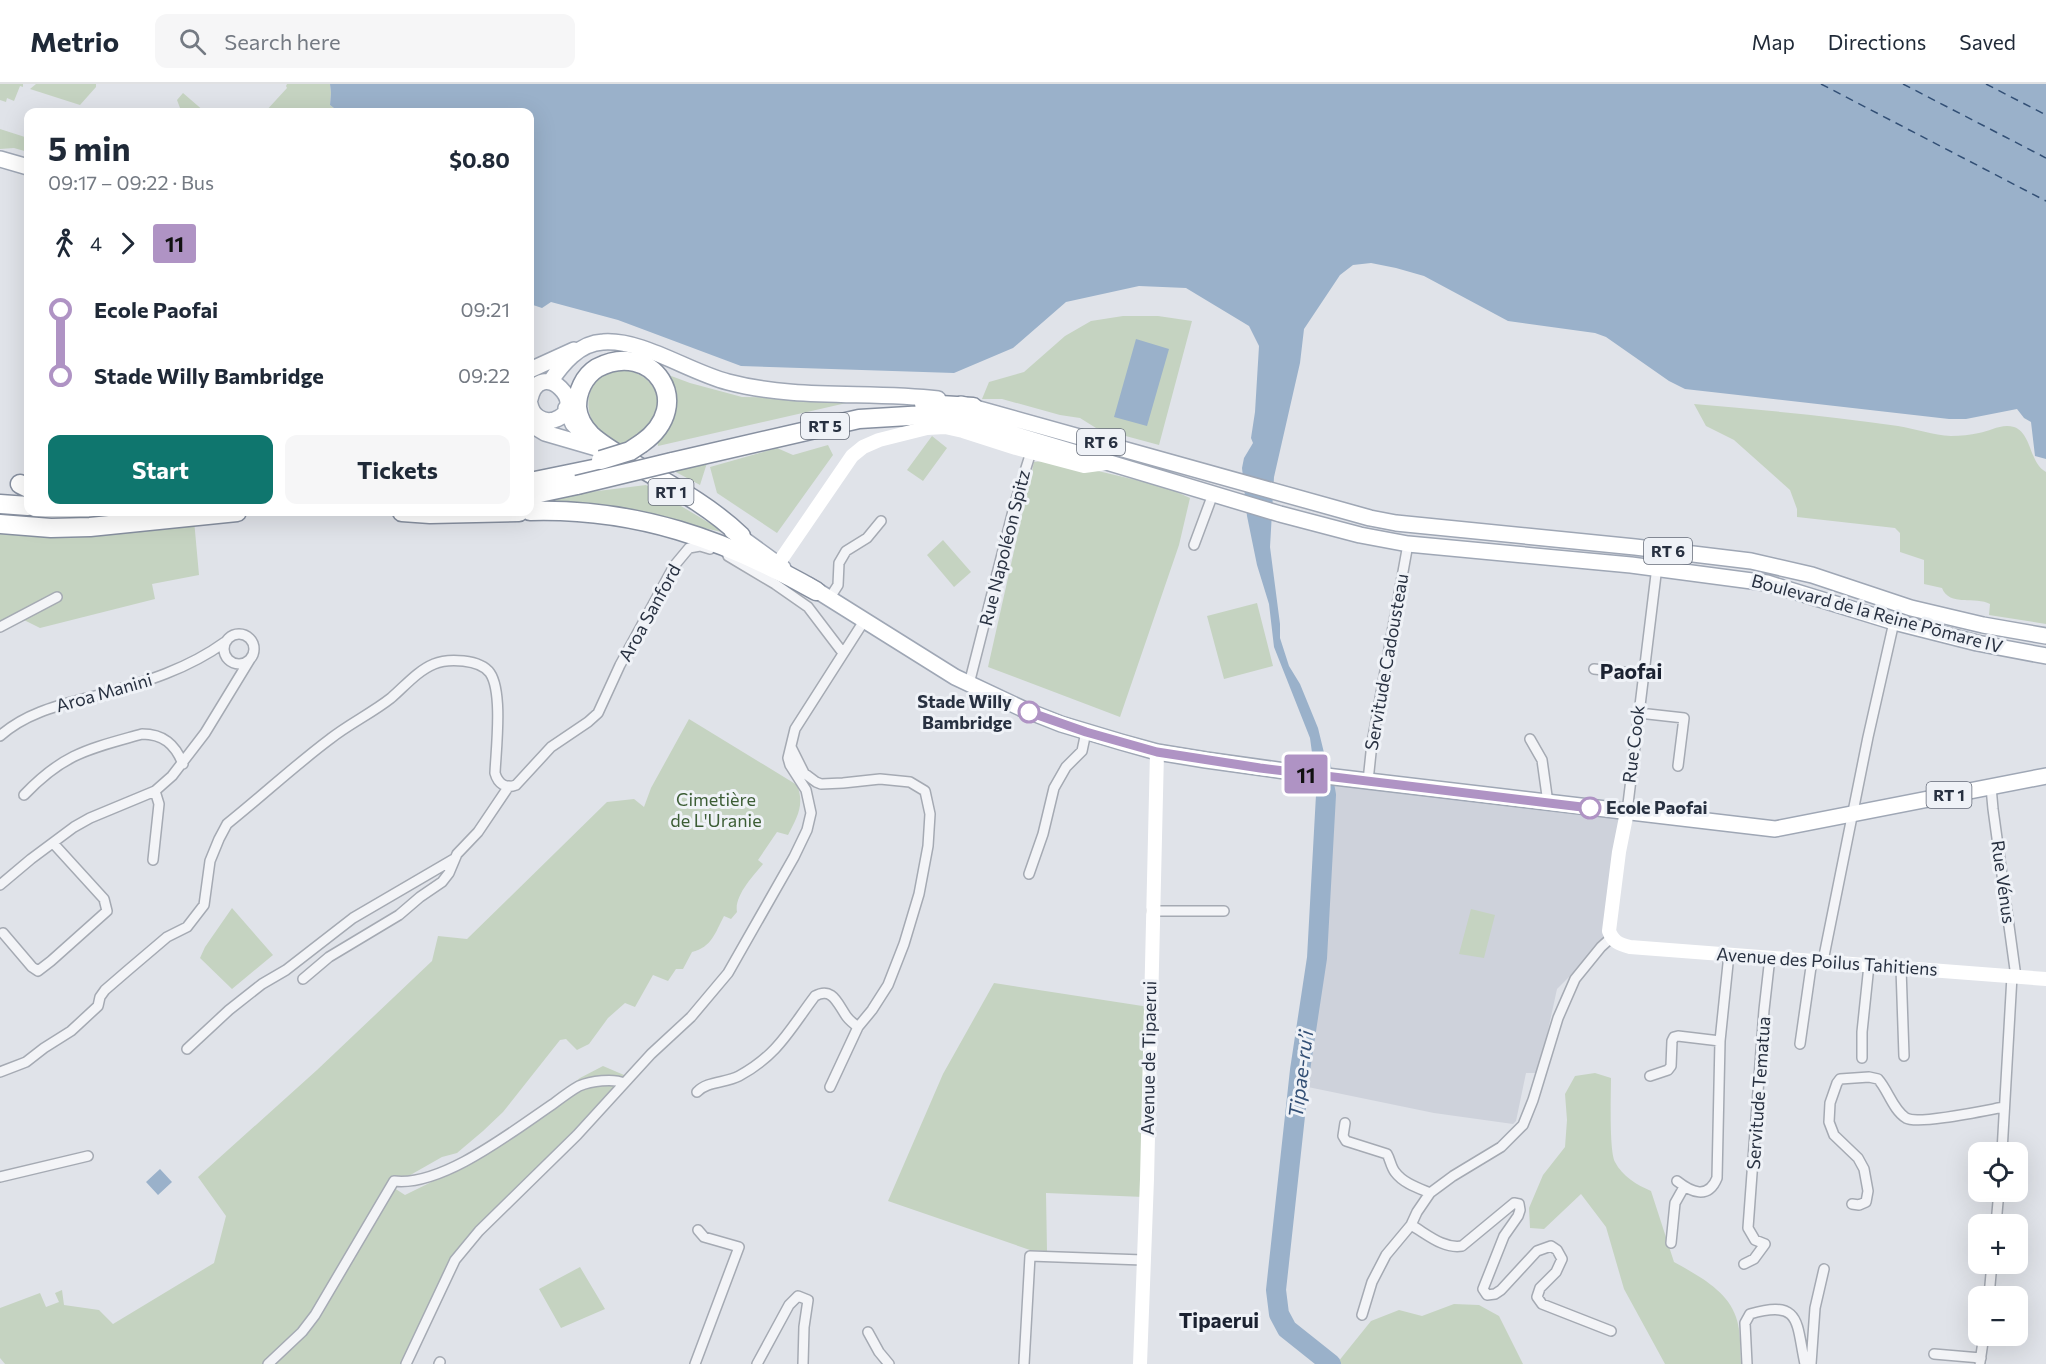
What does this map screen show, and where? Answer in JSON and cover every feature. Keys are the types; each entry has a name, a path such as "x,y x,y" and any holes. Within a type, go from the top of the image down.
{"highway":[{"path":"534,481 630,451 658,430 665,417 668,400 660,379 650,369 637,363 592,361 581,368 571,382 566,401"},
{"path":"617,361 593,370 580,387 577,405 578,416 583,426 604,445 723,518 741,536"},
{"name":"RT 5","path":"534,494 578,485 670,457 864,406 910,403 973,407"},
{"name":"RT 5","path":"601,459 670,457 859,419 925,415 980,424"},
{"path":"0,504 24,506"},
{"path":"534,511 580,512 671,527 718,543 822,595"},
{"path":"0,524 51,528 90,527 198,516"}],"main road":[{"path":"0,159 24,166"},
{"name":"Boulevard de la Reine Pōmare IV","path":"534,368 585,346 601,342 622,343 728,382 755,387 787,392 900,394 942,399 1370,518 1396,523 1751,561 1793,570 1911,608 1983,625 2046,636"},
{"path":"536,389 585,346"},
{"name":"RT 1","path":"536,389 558,385 573,424 601,459"},
{"path":"554,420 561,416 566,401"},
{"name":"RT 1","path":"534,413 539,418 554,420 601,459"},
{"name":"RT 6","path":"980,424 1217,496"},
{"name":"RT 1","path":"534,426 601,459 741,536 822,595 969,684 1023,709 1086,732 1157,752 1292,772 1775,829 2046,777"},
{"path":"778,564 852,456 863,447 879,440 927,428 945,427 1031,452"},
{"name":"Rue Napoléon Spitz","path":"1031,452 1084,466 1106,463"},
{"name":"Boulevard de la Reine Pōmare IV","path":"1217,496 1360,535 1408,544 1655,569 1767,583 1894,622 1977,643 2046,657"},
{"name":"Avenue de Tipaerui","path":"1140,1364 1157,752"},
{"path":"1612,938 1609,931 1611,911 1627,812"},
{"name":"Avenue des Poilus Tahitiens","path":"1612,938 1618,944 1630,947 2046,979"}],"street":[{"name":"Rue Napoléon Spitz","path":"969,684 1015,502 1031,452"},
{"path":"1194,545 1217,496"},
{"path":"822,595 838,585 839,563 846,551 867,538 881,521"},
{"name":"Servitude Cadousteau","path":"1368,781 1371,743 1408,544"},
{"name":"Aroa Sanford","path":"509,786 516,785 551,747 598,713 620,665 666,579 689,548 700,546 718,551 794,597 808,607 843,653"},
{"name":"Rue Cook","path":"1627,812 1659,550"},
{"path":"0,627 57,597"},
{"path":"406,1364 455,1260 479,1231 577,1135 624,1083 691,1017 728,973 807,830 811,813 806,790 788,758 795,729 864,621"},
{"path":"1800,1044 1894,622"},
{"path":"0,885 53,843 90,818 155,791 183,764 205,733 252,656 253,644 245,636 233,635 225,642 225,654"},
{"name":"Aroa Manini","path":"0,736 28,716 176,671 225,642"},
{"path":"210,652 225,654 234,663 235,675 230,690"},
{"path":"234,663 247,661 252,656"},
{"path":"0,1072 26,1062 44,1047 71,1031 98,1006 105,990 167,937 187,927 204,905 210,861 227,824 256,800 329,740 391,698 407,682 435,664 462,661 487,670 494,682 497,712 495,773 502,785 509,786 478,832 454,859 352,918 286,970 262,984 229,1010 187,1049"},
{"path":"1594,669 1643,674"},
{"path":"1639,712 1684,718 1678,766"},
{"path":"1029,874 1043,834 1054,788 1066,767 1082,751 1086,732"},
{"path":"24,795 50,770 72,756 142,734 164,738 176,749 183,764"},
{"path":"1530,739 1542,760 1548,803"},
{"path":"791,747 804,772 821,784 880,779 910,782 925,791 930,814 919,894 893,974 872,1010 858,1026 830,1087"},
{"name":"Rue Vénus","path":"1991,787 2014,976 2002,1142"},
{"path":"153,860 159,804 155,791"},
{"path":"3,933 32,967 38,970 107,911 104,899 53,843"},
{"path":"303,980 329,957 399,915 442,882 449,873 454,859"},
{"path":"1152,911 1224,911"},
{"path":"1362,1315 1372,1282 1386,1256 1411,1225 1430,1193 1501,1147 1522,1125 1533,1100 1558,1018 1575,979 1601,946 1612,938"},
{"path":"1671,1243 1673,1208 1680,1184 1693,1192 1705,1191 1714,1184 1717,1178 1720,1041 1729,954"},
{"name":"Servitude Tematua","path":"1744,1264 1754,1259 1765,1244 1755,1240 1748,1228 1770,957"},
{"path":"1862,1058 1862,1032 1869,965"},
{"path":"1901,968 1904,1056"},
{"path":"697,1092 701,1087 738,1077 777,1050 815,996 819,994 834,996 849,1020 858,1026"},
{"path":"1650,1076 1671,1068 1674,1037 1720,1041"},
{"path":"1852,1204 1866,1203 1869,1191 1864,1169 1858,1158 1831,1130 1830,1103 1840,1079 1869,1077 1878,1079 1899,1112 1912,1120 2004,1107"},
{"path":"268,1364 302,1332 315,1315 394,1181 404,1182 429,1178 481,1152 581,1085 610,1080 624,1083"},
{"path":"1345,1123 1343,1136 1346,1141 1387,1154 1392,1162 1393,1170 1402,1179 1430,1193"},
{"path":"0,1178 39,1166 88,1156"},
{"path":"1411,1225 1443,1244 1454,1247 1462,1246 1514,1203 1519,1204 1518,1216 1504,1236 1483,1289 1484,1292 1487,1295 1495,1294 1537,1251 1551,1246 1557,1250 1562,1259 1556,1272 1540,1288 1537,1297 1542,1304 1611,1331"},
{"path":"695,1364 739,1247 704,1237 698,1230"},
{"path":"1024,1364 1030,1256 1143,1260"},
{"path":"1811,1364 1815,1308 1824,1269"},
{"path":"757,1364 789,1305 798,1296 808,1300 804,1327 803,1364"},
{"path":"1747,1364 1745,1323 1750,1314 1769,1309 1783,1309 1791,1313 1799,1329 1805,1364"},
{"path":"868,1332 889,1364"},
{"path":"1934,1354 1980,1361 1982,1346"}],"shaded area":[{"path":"1325,770 1623,810 1605,941 1557,989 1540,1067 1538,1073 1526,1073 1516,1121 1513,1124 1434,1113 1303,1086 1323,963 1328,906"}],"green space":[{"path":"0,84 23,84 23,87 20,86 14,101 7,98 6,102 0,100"},
{"path":"36,84 96,84 96,87 80,105 30,89"},
{"path":"287,84 330,84 330,105 334,108 269,108 287,88"},
{"path":"183,93 200,108 180,108 177,100"},
{"path":"0,129 24,137 24,151 14,148 0,149"},
{"path":"1123,316 1158,316 1192,321 1159,445 1096,428 1080,418 1060,415 1002,399 982,399 989,382 1024,372 1065,336 1091,321"},
{"path":"622,369 641,375 652,385 657,399 659,418 627,445 615,443 604,437 596,428 588,406 595,384 606,374"},
{"path":"655,370 690,383 742,397 864,399 658,446 657,439 669,426 674,410"},
{"path":"1694,404 1847,419 1951,436 1976,434 2005,426 2020,430 2036,462 2046,472 2046,624 1989,615 1990,604 1950,597 1942,588 1924,584 1924,560 1900,552 1900,533 1895,528 1797,517 1797,509 1790,490 1734,440 1706,426"},
{"path":"932,436 947,448 923,481 907,470"},
{"path":"828,445 833,455 777,533 717,493 710,467 777,448 793,455"},
{"name":"Stade Willy Bambridge","path":"1051,460 1166,487 1190,498 1179,545 1120,717 988,667 1034,462"},
{"path":"707,463 700,485 672,470"},
{"path":"646,485 726,533 660,518 534,505 590,492"},
{"path":"194,520 199,575 152,584 155,599 40,628 24,620 0,631 0,529"},
{"path":"943,540 971,572 954,587 927,555"},
{"path":"1257,603 1273,666 1224,679 1207,616"},
{"name":"Cimetière de L'Uranie","path":"689,719 797,785 800,805 797,817 788,835 777,832 758,860 763,864 741,893 737,912 731,919 724,916 709,943 692,952 683,969 676,969 668,981 653,975 635,1007 625,1003 608,1018 589,1044 577,1050 566,1039 560,1040 503,1112 483,1131 457,1153 442,1157 391,1186 405,1195 476,1160 580,1078 603,1066 631,1078 461,1250 405,1364 5,1364 0,1358 0,1308 40,1293 46,1307 59,1302 55,1293 62,1290 64,1305 99,1310 113,1324 214,1263 226,1216 198,1177 317,1070 432,961 438,936 467,939 607,802 634,799 644,807 651,788"},
{"path":"232,908 273,955 232,989 200,958"},
{"path":"1471,909 1495,915 1484,958 1459,954"},
{"path":"994,983 1149,1007 1144,1197 1046,1193 1047,1251 1030,1250 888,1201 943,1074"},
{"path":"1595,1073 1611,1078 1611,1135 1615,1162 1630,1180 1651,1191 1674,1262 1710,1284 1732,1307 1739,1328 1741,1364 1665,1364 1624,1289 1606,1227 1581,1194 1544,1229 1530,1228 1529,1208 1543,1175 1565,1147 1567,1120 1565,1094 1575,1076"},
{"path":"580,1267 605,1309 561,1328 539,1289"},
{"path":"1454,1304 1479,1305 1499,1316 1523,1364 1341,1364 1338,1362 1371,1321 1399,1310 1422,1316"}],"water":[{"path":"330,84 2046,84 2046,459 2035,456 2031,422 2024,418 2017,409 1966,419 1949,419 1685,389 1669,381 1606,337 1595,333 1508,321 1424,276 1371,263 1353,265 1340,275 1304,329 1300,363 1274,477 1270,547 1280,638 1289,666 1300,684 1318,728 1326,761 1313,760 1310,738 1274,647 1269,604 1257,565 1247,516 1242,468 1244,458 1253,443 1251,438 1259,346 1249,326 1186,288 1139,286 1066,302 1013,348 954,373 741,366 618,320 551,302 542,308 534,305 534,108 334,108 330,105"},
{"path":"1136,339 1169,349 1147,426 1114,417"},
{"path":"160,1169 172,1182 158,1195 146,1182"}],"waterway":[{"name":"Tipae-ru’i","path":"1320,761 1326,795 1317,958 1300,1070 1276,1290 1279,1314 1287,1329 1331,1364"}],"ferry route":[{"path":"1821,84 2046,201"},
{"path":"1903,84 2046,158"},
{"path":"1986,84 2046,115"}],"bus line":[{"name":"11","path":"1029,712 1086,732 1157,752 1260,768 1590,808"}],"place":[{"name":"Stade Willy Bambridge","path":"1029,712"},
{"name":"Ecole Paofai","path":"1590,808"}],"district":[{"name":"Paofai","path":"1631,672"},
{"name":"Tipaerui","path":"1219,1321"}]}
